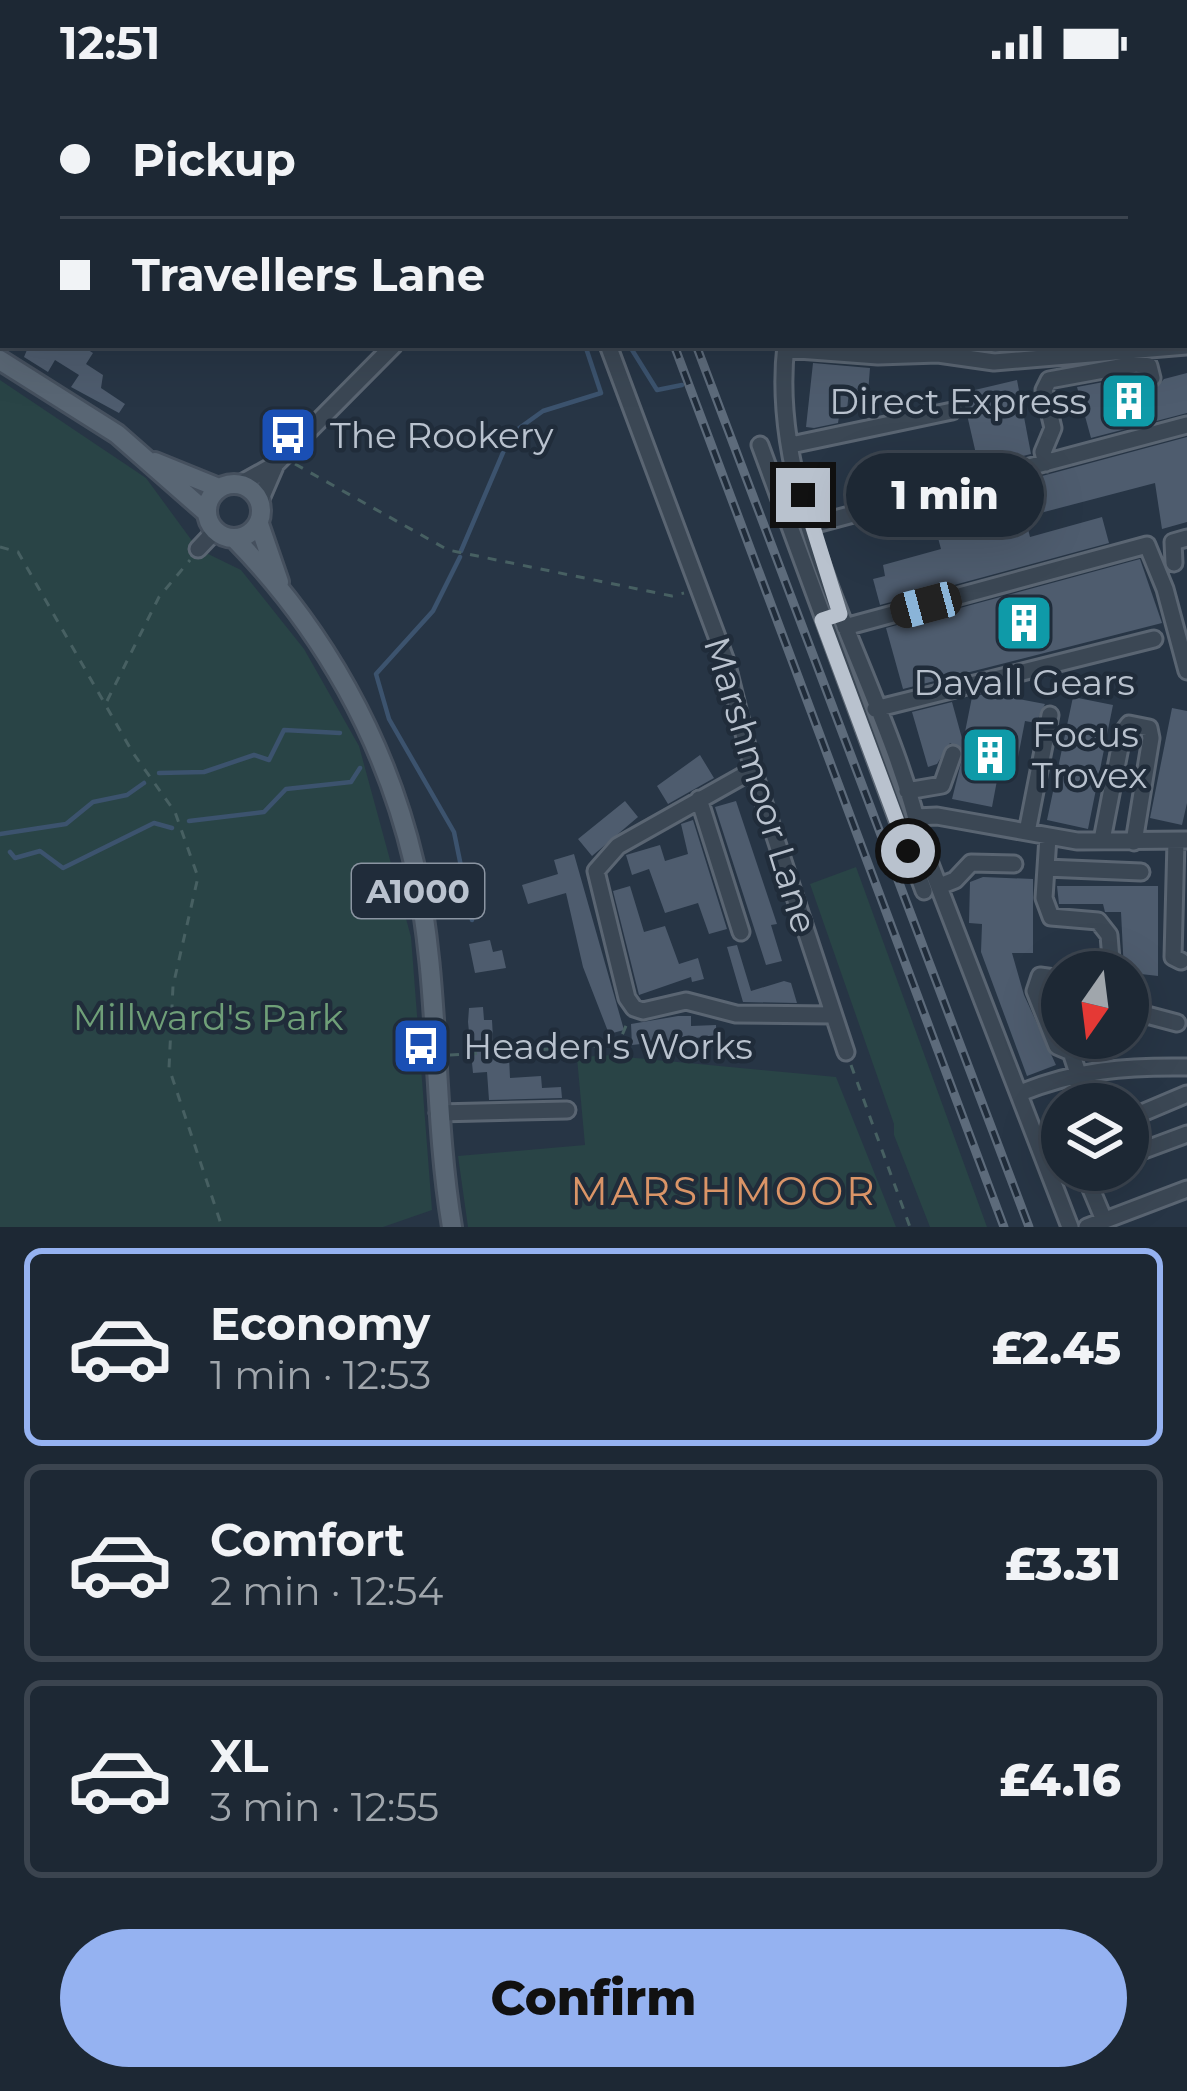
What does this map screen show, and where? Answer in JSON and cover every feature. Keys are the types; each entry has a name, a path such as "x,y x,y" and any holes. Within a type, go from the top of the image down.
{"main road":[{"path":"0,360 117,434 211,522 235,539 253,532 259,524 260,501 240,484 219,488 140,455"},
{"path":"211,522 211,496 219,488"},
{"name":"A1000","path":"259,524 281,586"},
{"name":"A1000","path":"235,539 281,586 363,713 393,793 414,864 423,920 452,1227"}],"street":[{"path":"260,501 284,462 391,348"},
{"name":"Marshmoor Lane","path":"609,348 726,661 753,770 846,1052"},
{"path":"786,348 783,382 791,445 812,526 908,791 932,889"},
{"path":"796,348 878,356 938,350 994,362 1058,351 1133,348"},
{"path":"1046,463 1042,452 1054,428 1044,390 1049,380 1136,364 1149,366 1152,378"},
{"path":"791,445 952,411"},
{"path":"812,526 1187,425"},
{"path":"760,445 883,780 1020,1093 1070,1227"},
{"path":"240,484 284,462"},
{"path":"198,549 211,522"},
{"path":"1156,568 1181,561 1171,546 1187,538"},
{"path":"822,620 843,621 1141,545 1151,550 1187,671"},
{"path":"875,709 1154,639"},
{"path":"1027,832 1050,715"},
{"path":"1102,841 1123,732 1129,724 1139,723 1148,728 1151,738 1134,842"},
{"path":"908,791 942,784 953,754"},
{"path":"753,770 618,846 596,871 598,893 634,1008 643,1011 686,1001 736,1014 833,1015"},
{"path":"883,780 901,774"},
{"path":"699,799 741,932"},
{"path":"916,817 937,816 1048,837 1181,840 1173,957 1181,961"},
{"path":"1048,837 1044,898 1051,917 1098,921 1108,935 1110,951"},
{"path":"932,889 956,880 971,863 1014,864"},
{"path":"1046,868 1141,872"},
{"path":"1041,976 1035,991 1041,1006"},
{"path":"1149,1015 1178,1023"},
{"path":"1077,1059 1081,1083"},
{"path":"1020,1093 1077,1072 1118,1065 1187,1067"},
{"path":"1149,1110 1187,1094"},
{"path":"438,1113 567,1110"},
{"path":"1149,1148 1187,1134"},
{"path":"1089,1191 1095,1224 1187,1189"}],"path":[{"path":"284,462 448,550 672,596 697,588"},
{"path":"0,547 18,552 105,704 175,812 198,878 173,986 169,1068 222,1227"},
{"path":"105,704 159,597 198,549"},
{"path":"445,1055 618,1045 634,1008"},
{"path":"846,1052 910,1227"}],"green space":[{"name":"Millward's Park","path":"0,380 146,478 198,549 241,570 304,649 359,746 411,937 432,1210 383,1227 0,1227"},
{"path":"856,867 987,1227 930,1227 894,1135 810,884"},
{"path":"604,1055 836,1077 896,1227 468,1227 458,1156 585,1145 577,1058"}],"building":[{"path":"28,348 85,348 93,353 86,364 103,375 101,388 125,404 119,413 71,387 79,375 55,360 48,372 24,357"},
{"path":"813,363 870,368 868,393 849,391 847,410 840,410 838,423 814,428 806,427"},
{"name":"Direct Express","path":"1187,373 1187,413 1091,438 1077,387 1136,376 1144,387 1154,390 1164,379"},
{"path":"1017,380 1031,454 979,467 962,393"},
{"path":"1187,437 1187,522 1162,529 1155,483 1025,517 1030,537 1102,517 1109,543 880,605 873,579 885,576 883,565 941,549 934,523 971,507 968,496"},
{"name":"Davall Gears","path":"1140,559 1162,623 903,689 886,628"},
{"name":"Focus Trovex","path":"988,693 1045,704 1036,723 1025,721 1014,778 998,775 992,807 952,799 964,751 950,743 937,764 928,767 912,712 952,702 963,742 972,697"},
{"path":"1073,697 1113,705 1088,829 1047,820"},
{"path":"1172,708 1187,711 1187,803 1182,825 1150,818"},
{"path":"700,755 714,778 668,804 657,786"},
{"path":"625,801 638,817 592,856 578,839"},
{"path":"736,801 777,924 771,925 782,961 766,965 715,807"},
{"path":"693,820 727,929 709,934 698,903 665,913 649,869 632,875 626,855 660,845 665,861 688,854 681,824"},
{"path":"574,854 624,1030 609,1034 583,967 566,893 528,904 522,885 558,874 554,860"},
{"path":"983,877 1033,879 1033,953 1012,953 1041,1032 1041,1059 1053,1059 1056,1065 1027,1076 981,952 982,924 969,923 970,882"},
{"path":"630,886 644,932 665,926 679,964 698,958 704,979 692,982 691,977 639,995 613,891"},
{"path":"1057,886 1158,886 1158,976 1149,975 1149,951 1123,951 1121,912 1105,912 1103,904 1059,904"},
{"path":"490,940 493,952 502,950 506,968 475,973 469,944"},
{"path":"737,945 751,991 784,981 791,983 797,1003 743,1002 727,947"},
{"path":"483,1007 484,1020 492,1020 494,1057 509,1056 510,1078 541,1076 542,1088 561,1087 562,1098 489,1100 487,1072 473,1073 468,1022 469,1008"},
{"path":"691,1016 691,1026 716,1025 717,1046 705,1047 704,1037 632,1045 631,1024"}],"waterway":[{"path":"461,551 511,434 543,411 601,393 586,348"},
{"path":"631,348 657,390 682,385"},
{"path":"460,557 433,611 376,674 389,719 454,832 472,920"},
{"path":"159,773 204,772 254,755 269,760 284,730 340,733"},
{"path":"189,821 264,812 286,789 351,782 360,768"},
{"path":"0,834 66,824 93,802 127,795 144,783"},
{"path":"10,852 15,858 40,851 63,868 154,823 172,828"}],"railway":[{"path":"675,348 1004,1227"},
{"path":"697,348 1029,1227"}],"place":[{"name":"Direct Express","path":"1129,401"},
{"name":"The Rookery","path":"288,435"},
{"name":"Davall Gears","path":"1024,623"},
{"name":"Focus Trovex","path":"990,755"},
{"name":"Headen's Works","path":"421,1046"}],"district":[{"name":"MARSHMOOR","path":"724,1191"}],"route":[{"path":"803,495 840,614 822,620 908,851"}]}
